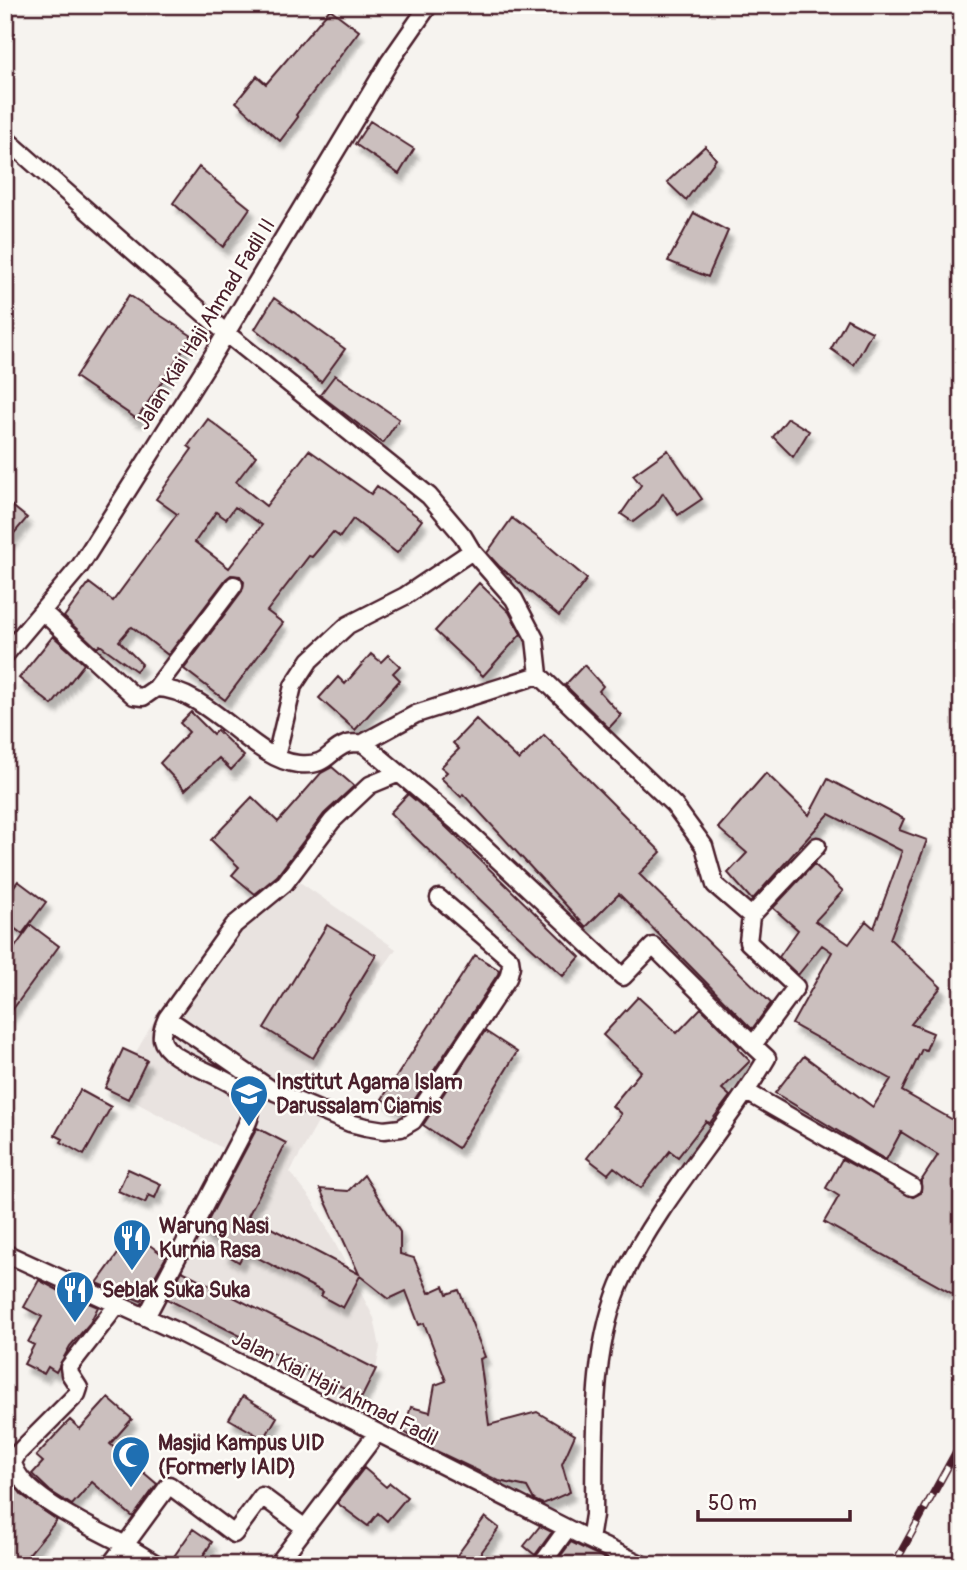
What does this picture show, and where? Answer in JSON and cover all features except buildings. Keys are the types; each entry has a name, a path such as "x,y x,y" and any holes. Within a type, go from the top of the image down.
{"street":[{"name":"Jalan Kiai Haji Ahmad Fadil II","path":"5,655 80,566 390,61 429,5"},
{"path":"5,138 226,332 429,496 514,599 535,639 539,675 674,805 704,846 715,885 751,916"},
{"path":"276,757 286,706 293,687 310,660 348,625 405,596 472,551"},
{"path":"43,612 134,696 143,697 156,688 234,585"},
{"path":"156,688 188,696 276,757 296,764 310,764 325,761 345,744 363,743 426,710 539,675"},
{"path":"363,743 463,827 623,977 653,946 767,1058 747,1093 647,1233 624,1275 612,1305 600,1359 594,1515 590,1540"},
{"path":"146,1317 251,1112 250,1103 242,1090 176,1056 166,1047 162,1039 167,1018 234,925 285,883 332,821 370,785 399,774"},
{"path":"753,1045 796,987 748,942 751,916 817,846"},
{"path":"167,1018 275,1092 350,1123 384,1130 401,1128 413,1121 508,978 511,966 510,959 439,898"},
{"path":"747,1093 912,1187"},
{"name":"Jalan Kiai Haji Ahmad Fadil","path":"5,1253 146,1317 643,1565"},
{"path":"118,1304 69,1367 70,1374 79,1388 77,1394 18,1453 13,1462 18,1476 54,1508 158,1565"},
{"path":"277,1565 377,1433"},
{"path":"110,1565 169,1485 234,1534 262,1496 304,1528"},
{"path":"541,1565 567,1529"}],"shaded area":[{"name":"Institut Agama Islam Darussalam Ciamis","path":"281,869 396,949 301,1086 328,1105 290,1172 314,1203 374,1318 380,1347 376,1369 355,1410 142,1302 179,1246 228,1151 129,1099 147,1060 135,1054 160,1010 220,929 268,885"}],"railway":[{"path":"894,1565 962,1441"}],"place":[{"name":"Institut Agama Islam Darussalam Ciamis","path":"249,1128"},
{"name":"Warung Nasi Kurnia Rasa","path":"132,1272"},
{"name":"Seblak Suka Suka","path":"75,1324"},
{"name":"Masjid Kampus UID (Formerly IAID)","path":"131,1489"}]}
